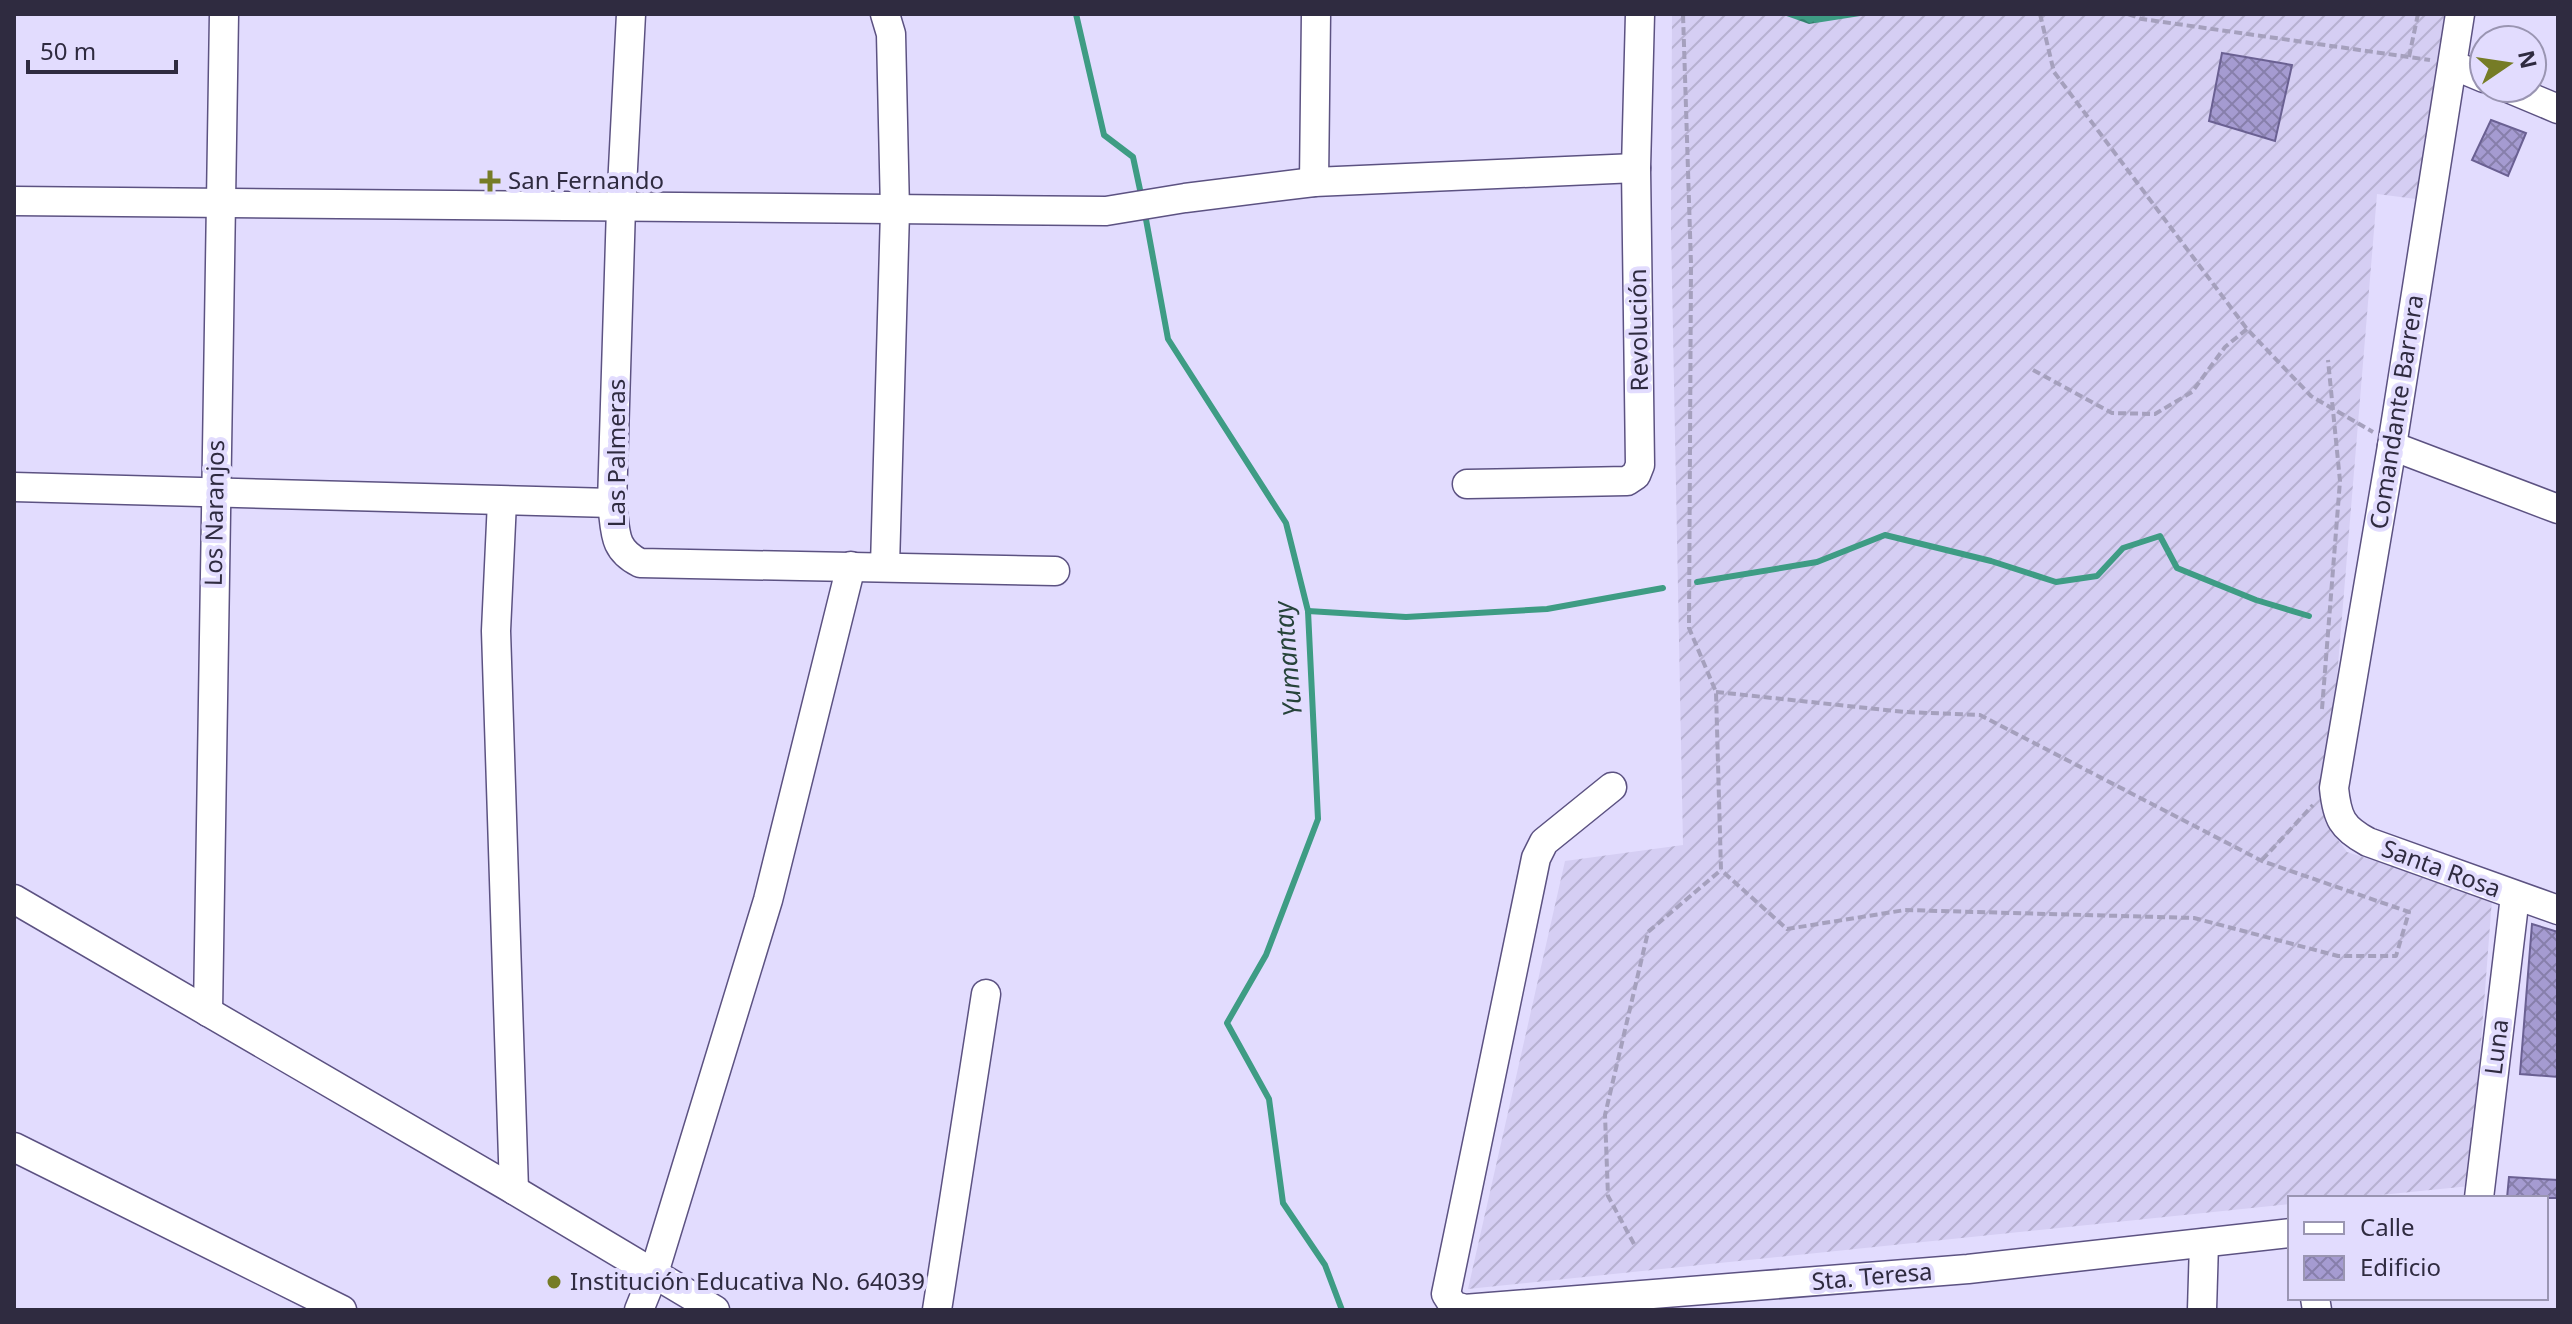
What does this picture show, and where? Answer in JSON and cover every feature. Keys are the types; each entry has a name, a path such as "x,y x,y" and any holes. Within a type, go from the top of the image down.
{"street":[{"name":"Los Naranjos","path":"208,1012 224,14"},
{"name":"Las Palmeras","path":"631,14 621,207 612,503 618,545 628,557 640,563 1055,571"},
{"path":"885,14 891,34 895,211 885,566"},
{"path":"1314,182 1316,14"},
{"name":"Revolución","path":"1467,484 1627,481 1636,475 1640,465 1636,168 1640,14"},
{"name":"Comandante Barrera","path":"2325,807 2334,788 2460,14"},
{"path":"2453,65 2468,71"},
{"path":"14,201 1106,211 1314,182 1636,168"},
{"path":"2392,446 2558,509"},
{"path":"14,487 612,503"},
{"path":"502,501 496,631 514,1190"},
{"path":"639,1310 654,1273 768,900 851,566"},
{"name":"Sta. Teresa","path":"1612,787 1544,842 1536,858 1446,1294 1453,1305 1464,1309 1549,1306 1968,1269 2288,1233"},
{"name":"Santa Rosa","path":"2325,807 2348,831 2368,842 2558,910"},
{"name":"Luna","path":"2479,1196 2515,896"},
{"path":"14,899 715,1310"},
{"path":"937,1310 986,994"},
{"path":"14,1147 342,1310"},
{"path":"2202,1310 2204,1243"}],"path":[{"path":"1683,14 1691,264 1689,628 1716,692 1721,870 1787,929 1905,910 2194,918 2338,956 2396,956 2409,912 2262,861 1980,715 1905,712 1716,692"},
{"path":"2040,14 2054,72 2247,329 2311,396 2358,422 2392,446"},
{"path":"2128,14 2142,19 2453,65"},
{"path":"2409,57 2418,14"},
{"path":"2033,370 2112,413 2155,414 2192,392 2225,347 2247,329"},
{"path":"2321,712 2340,481 2328,360"},
{"path":"2262,861 2325,807"},
{"path":"1634,1244 1608,1196 1605,1115 1648,932 1721,870"}],"shaded area":[{"path":"1672,14 2447,14 2424,200 2377,194 2325,822 2347,852 2492,899 2470,1186 2371,1196 2288,1196 2288,1204 1468,1289 1565,861 1683,845 1671,231"}],"water":[{"path":"1781,14 1873,14 1809,24"}],"building":[{"path":"2222,53 2292,65 2275,141 2209,121"},
{"path":"2491,120 2526,133 2508,176 2472,160"},
{"path":"2532,924 2558,932 2558,1077 2520,1074"},
{"path":"2509,1177 2558,1180 2558,1198 2507,1196"}],"waterway":[{"name":"Yumantay","path":"1076,14 1104,135 1133,157 1142,199"},
{"name":"Yumantay","path":"1145,214 1168,339 1286,523 1308,611 1318,819 1266,955 1227,1023 1269,1099 1283,1203 1325,1265 1342,1310"},
{"path":"1697,582 1817,562 1885,535 1991,561 2056,582 2097,576 2123,548 2160,536 2177,568 2256,600 2309,616"},
{"path":"1308,611 1406,617 1547,609 1663,588"}],"place":[{"name":"San Fernando","path":"490,181"},
{"name":"Institución Educativa No. 64039","path":"554,1282"}]}
